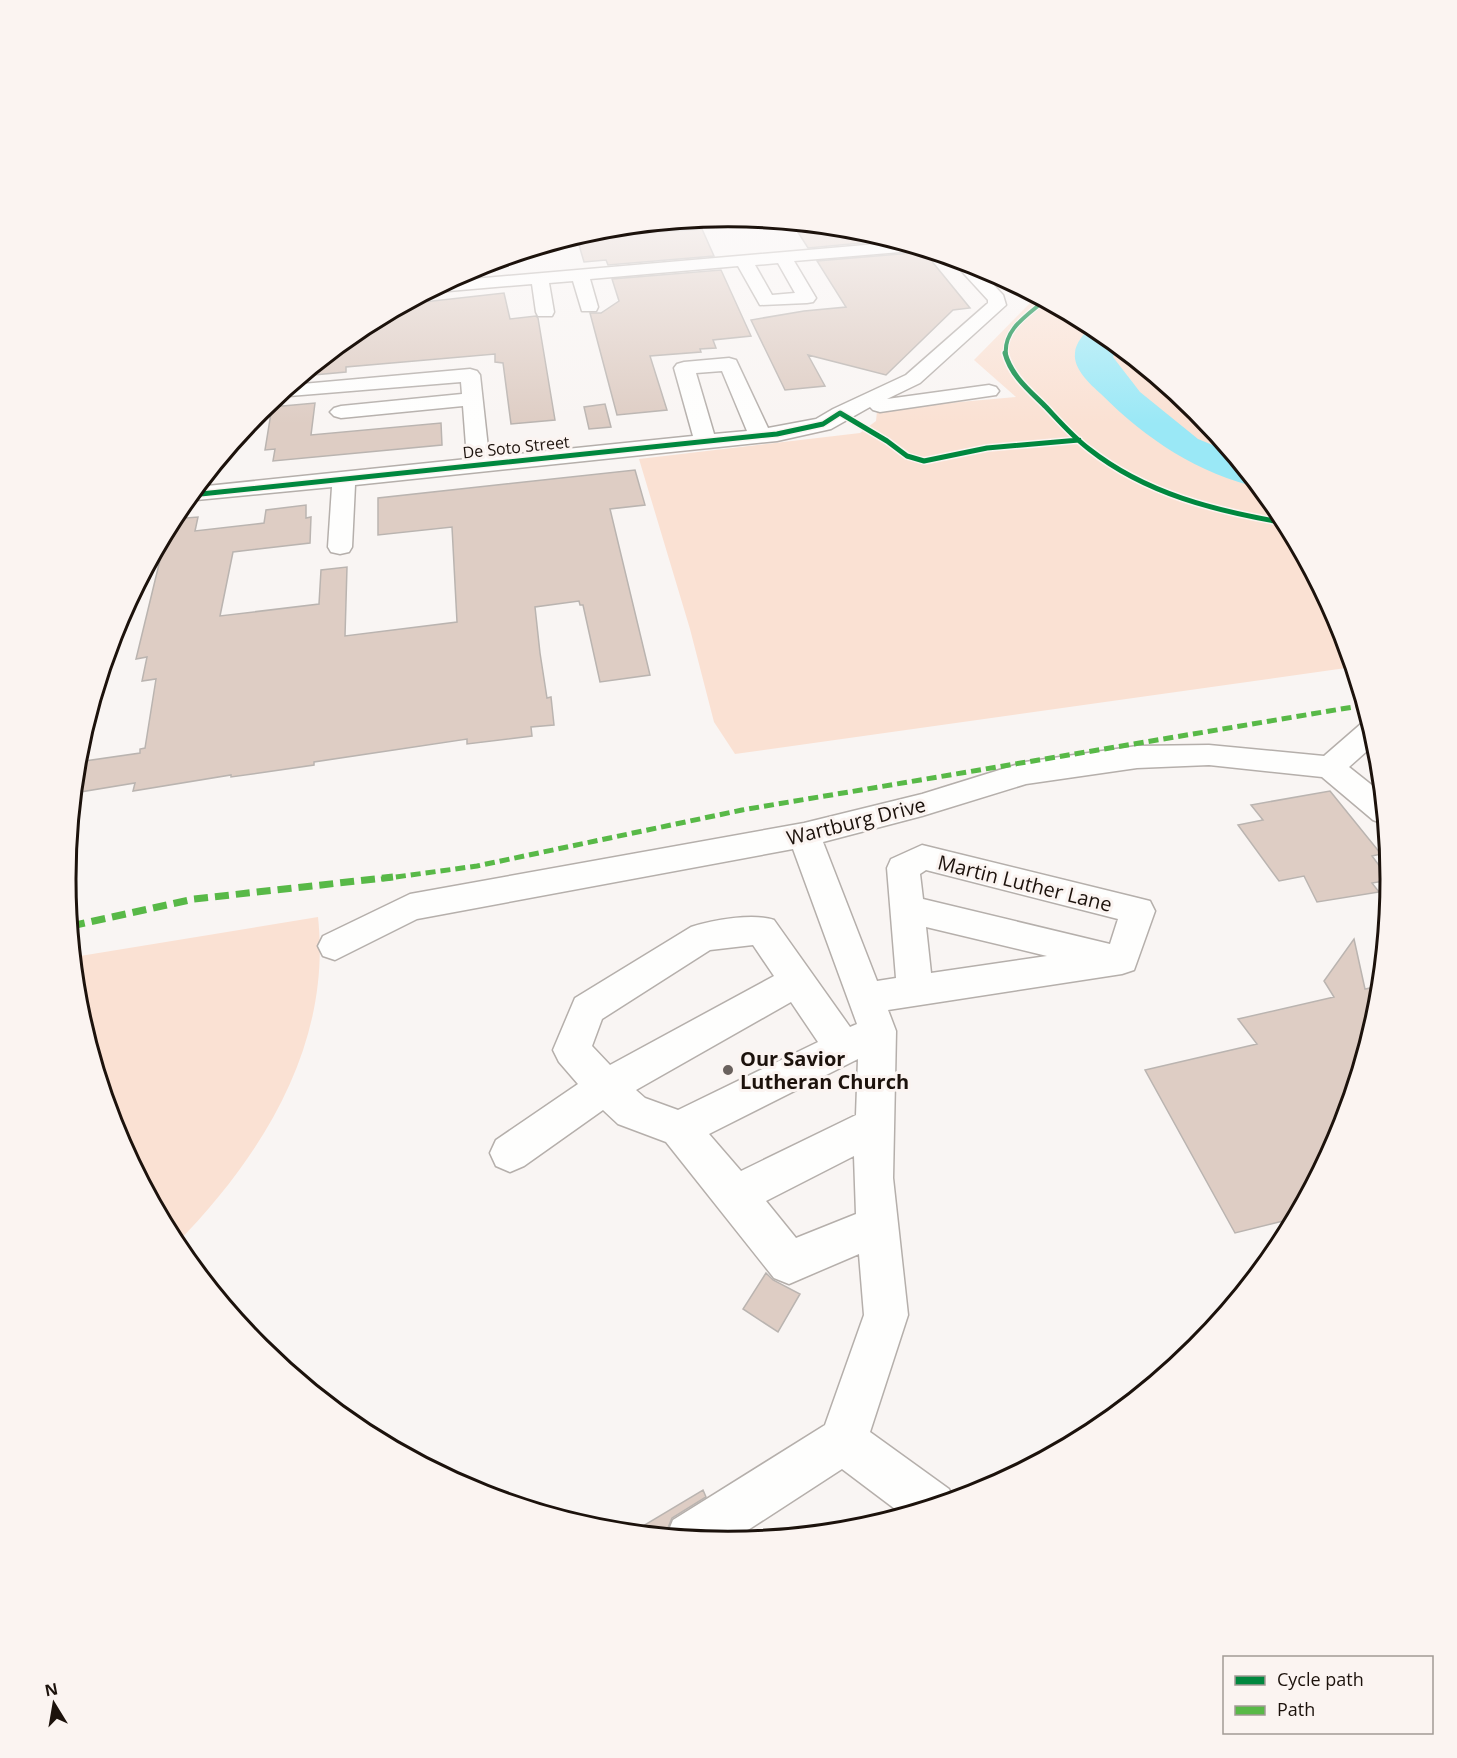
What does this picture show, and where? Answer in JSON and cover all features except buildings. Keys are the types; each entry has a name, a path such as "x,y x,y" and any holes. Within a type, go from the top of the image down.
{"street":[{"path":"460,285 753,260"},
{"path":"744,261 766,301 807,298 785,260"},
{"path":"580,275 589,307"},
{"name":"De Soto Street","path":"208,487 344,479 706,442 815,427 913,379 997,305 997,299 976,276"},
{"path":"540,279 546,312"},
{"path":"840,413 989,391 963,370 939,356"},
{"path":"706,442 684,368 729,364 760,436"},
{"path":"297,391 470,375 479,465"},
{"path":"341,412 472,399"},
{"path":"340,548 344,479"},
{"path":"1364,737 1330,767 1376,805"},
{"name":"Wartburg Drive","path":"335,946 410,907 804,835 922,805 1025,773 1137,757 1209,755 1330,767 1373,780"},
{"path":"703,1530 843,1441 886,1315 873,1179 875,1125 862,1026 804,835"},
{"name":"Martin Luther Lane","path":"915,992 903,868 922,857 1138,911 1122,960"},
{"path":"908,909 1122,960"},
{"path":"862,1026 797,981 762,930 703,937 588,1009 572,1050 605,1088 632,1111 680,1129 789,1263 878,1225"},
{"path":"680,1129 862,1026 915,992 1122,960"},
{"path":"510,1153 605,1088 797,981"},
{"path":"735,1195 875,1125"},
{"path":"843,1441 924,1500"}],"shaded area":[{"path":"1031,302 1091,337 1158,389 1219,449 1271,517 1313,591 1346,668 735,754 714,722 690,629 639,459 860,433 876,421 877,411 881,409 1016,397 974,360"},
{"path":"318,917 319,964 314,1010 302,1054 284,1096 262,1136 236,1174 183,1236 144,1167 111,1089 89,1006 81,956"}],"water":[{"path":"1085,333 1114,354 1113,357 1140,392 1198,439 1217,447 1248,485 1195,464 1174,453 1136,426 1092,386 1079,370 1075,353"}],"marked path":[{"path":"78,924 194,899 319,887 477,866 742,810 1357,706"}],"cycle path":[{"path":"1039,305 1022,320 1007,338 1005,344 1007,360 1021,382 1080,442 1116,468 1162,491 1211,508 1273,521"},
{"path":"203,494 777,434 823,424 840,413 887,441 907,456 924,461 987,448 1079,440"}],"place":[{"name":"Our Savior Lutheran Church","path":"728,1070"}]}
